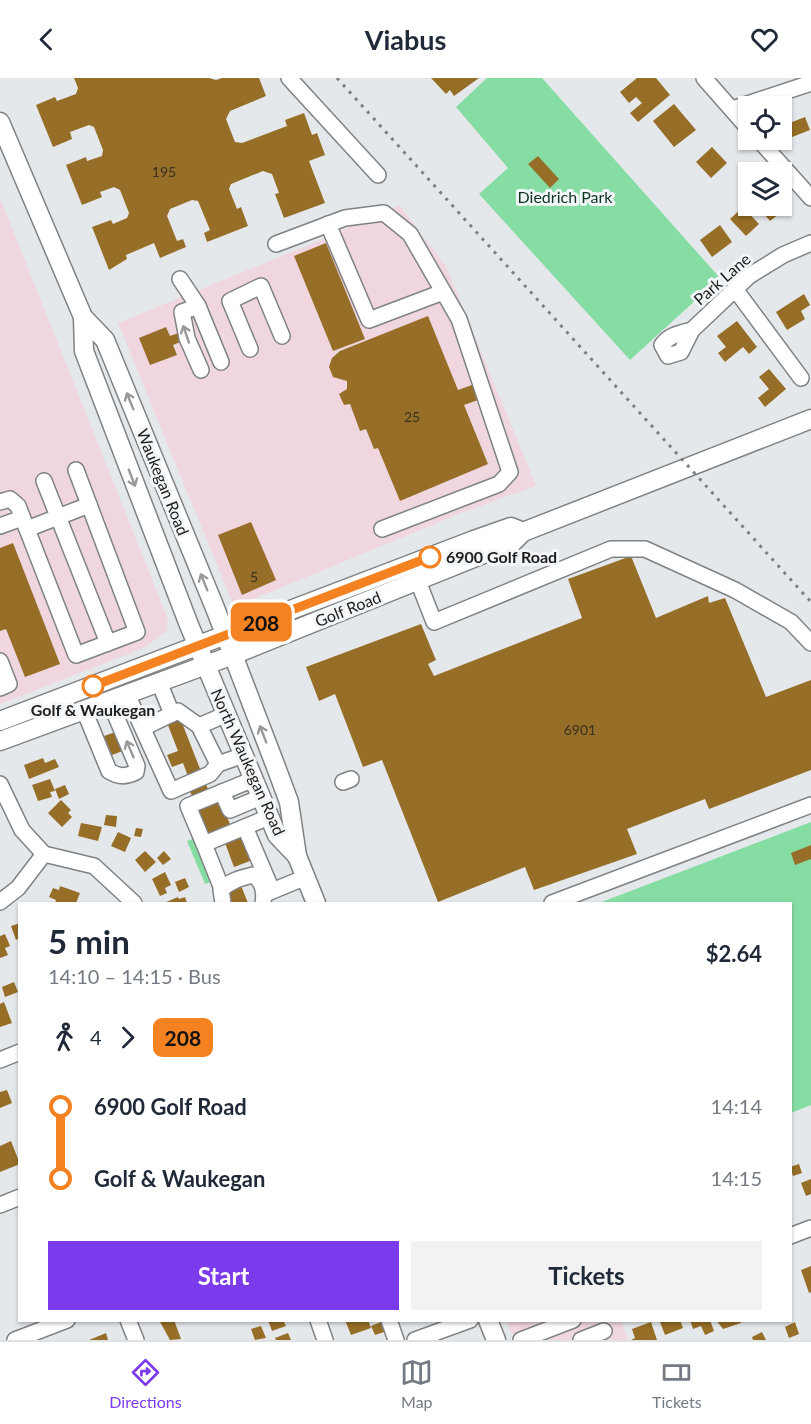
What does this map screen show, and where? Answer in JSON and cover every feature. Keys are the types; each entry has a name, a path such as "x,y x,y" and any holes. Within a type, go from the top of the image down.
{"main road":[{"name":"Waukegan Road","path":"0,122 83,317 105,340 232,655"},
{"name":"Waukegan Road","path":"83,317 84,351 206,665"},
{"name":"Golf Road","path":"0,741 232,655 513,542 523,532 811,419"},
{"name":"Golf Road","path":"0,721 494,533 511,527 523,532"},
{"name":"North Waukegan Road","path":"232,655 289,802 297,856 316,902"},
{"name":"North Waukegan Road","path":"206,665 277,835 297,856"},
{"path":"489,1322 496,1340"}],"street":[{"path":"289,78 378,175"},
{"path":"704,78 738,116"},
{"path":"732,109 811,83"},
{"path":"768,150 811,198"},
{"path":"276,244 345,218 384,213 410,234 459,319 510,472 499,484 382,529"},
{"path":"328,224 369,320 443,292"},
{"name":"Park Lane","path":"692,330 735,289 765,265 811,243"},
{"path":"180,279 198,306 221,362"},
{"path":"250,349 230,300 261,286 282,336"},
{"path":"735,289 801,378"},
{"path":"198,306 182,312 182,323 201,370"},
{"path":"0,502 10,499 18,506 76,655 137,632 76,470"},
{"path":"44,481 108,643"},
{"path":"0,526 58,517 89,505"},
{"path":"418,581 434,622 611,549 645,549 735,590 791,622 811,643"},
{"path":"0,661 9,684 0,688"},
{"path":"159,682 172,714"},
{"path":"127,693 171,791 210,774 218,764 244,755"},
{"path":"84,710 109,771 117,776 136,772 137,766 109,700"},
{"path":"143,728 178,711 199,726 218,764"},
{"path":"199,726 227,714"},
{"path":"254,779 188,806 204,844 219,896 235,880 253,875 258,878 265,899"},
{"path":"0,784 22,830 44,854 94,866 133,902"},
{"path":"222,792 230,810 261,797"},
{"path":"555,902 811,805"},
{"path":"204,844 269,817"},
{"path":"245,827 265,899"},
{"path":"0,902 18,888 44,854"},
{"path":"265,899 306,877"},
{"path":"0,1060 18,1053"},
{"path":"0,1205 18,1198"},
{"path":"792,1235 811,1228"},
{"path":"15,1340 62,1322"},
{"path":"129,1322 136,1340"},
{"path":"319,1322 325,1340"},
{"path":"390,1322 396,1340"},
{"path":"415,1340 464,1322"},
{"path":"521,1340 543,1336 569,1322"},
{"path":"581,1340 604,1330"}],"shaded area":[{"path":"0,198 168,620 166,631 144,648 0,704"},
{"path":"399,205 446,266 536,486 461,513 246,602 233,604 118,323 309,245"},
{"path":"507,1322 621,1322 628,1340 515,1340"}],"green space":[{"name":"Diedrich Park","path":"487,78 542,78 720,278 630,360 479,194 508,168 456,107"},
{"path":"811,822 811,1105 792,1113 792,902 602,902"},
{"path":"197,837 215,881 205,884 187,841"}],"building":[{"path":"74,78 209,78 216,80 259,78 266,96 230,111 226,119 235,142 242,143 287,126 285,120 304,113 312,135 317,133 325,155 309,161 325,203 284,218 275,194 279,193 272,174 263,171 231,184 229,189 237,209 241,207 248,226 207,242 204,233 210,230 198,201 192,200 170,209 167,216 177,241 183,239 186,247 160,258 154,243 126,255 127,259 109,270 92,227 111,220 113,224 127,218 129,213 120,190 114,187 100,192 102,197 82,205 66,165 86,157 87,161 102,156 103,150 94,127 89,125 70,132 72,139 53,147 36,105 55,97 57,101 76,94 78,88"},
{"path":"431,78 479,78 454,96 450,90 446,94"},
{"path":"637,78 656,78 670,95 638,122 630,113 642,103 636,97 629,103 620,92"},
{"path":"674,104 696,130 674,147 653,121"},
{"path":"805,117 810,130 792,137 792,122"},
{"path":"712,147 727,163 711,178 696,162"},
{"path":"538,156 559,179 550,188 528,164"},
{"path":"738,212 738,216 751,216 759,224 746,236 730,219"},
{"path":"766,216 776,216 770,221"},
{"path":"720,225 732,242 712,257 700,240"},
{"path":"326,243 365,339 333,351 294,256"},
{"path":"804,294 810,305 801,311 805,319 787,330 776,312"},
{"path":"428,316 458,390 472,385 478,400 464,405 488,464 400,501 378,448 374,449 366,429 360,431 350,404 344,405 339,394 347,389 347,381 333,377 329,367 332,358 340,351"},
{"path":"737,321 757,347 749,354 743,347 725,362 718,353 726,347 717,336"},
{"path":"166,327 170,336 181,332 185,340 173,345 177,355 150,365 139,338"},
{"path":"769,369 786,389 765,407 758,398 769,389 759,377"},
{"path":"251,522 276,580 242,595 218,535"},
{"path":"13,543 60,664 25,677 6,629 0,631 0,548"},
{"path":"631,556 656,618 708,596 709,603 725,598 766,697 811,680 811,770 709,809 705,799 627,829 637,854 534,890 525,867 438,902 382,760 363,767 335,694 319,701 306,667 421,624 436,660 428,664 434,676 582,618 568,579"},
{"path":"179,715 202,774 189,779 183,763 172,767 167,755 178,751 166,720"},
{"path":"121,730 128,749 112,755 104,736"},
{"path":"43,758 45,763 55,759 59,767 29,779 24,765"},
{"path":"50,779 55,791 50,792 52,797 38,801 32,785"},
{"path":"204,780 208,789 192,796 188,787"},
{"path":"65,785 69,794 59,799 55,789"},
{"path":"219,798 230,824 205,835 194,808"},
{"path":"61,800 71,810 68,813 72,817 62,827 48,813"},
{"path":"106,815 117,816 116,827 104,825"},
{"path":"81,823 102,827 98,841 78,836"},
{"path":"136,828 143,829 141,837 134,836"},
{"path":"118,832 131,838 125,852 111,846"},
{"path":"240,836 250,861 234,867 225,843"},
{"path":"811,845 811,859 795,865 791,853"},
{"path":"145,851 156,862 145,872 135,860"},
{"path":"164,851 171,859 163,865 157,858"},
{"path":"165,872 171,885 165,888 167,893 160,896 152,879"},
{"path":"185,878 189,887 179,892 175,882"},
{"path":"240,883 248,902 229,902 224,890"},
{"path":"60,886 80,893 76,902 55,902 56,900 49,897 53,888 59,890"},
{"path":"178,897 179,899 185,897 187,902 166,902"},
{"path":"18,924 18,939 16,940 11,926"},
{"path":"5,934 10,946 5,948 8,955 0,958 0,936"},
{"path":"14,982 18,992 5,997 2,987"},
{"path":"4,1002 12,1023 0,1027 0,1004"},
{"path":"7,1090 12,1103 0,1108 0,1092"},
{"path":"11,1141 18,1165 0,1172 0,1146"},
{"path":"799,1164 802,1173 793,1176 792,1166"},
{"path":"811,1179 811,1194 806,1196 801,1183"},
{"path":"811,1266 811,1292 809,1293 801,1270"},
{"path":"160,1322 175,1322 181,1339 170,1340"},
{"path":"269,1322 284,1322 286,1326 272,1331"},
{"path":"346,1322 369,1322 371,1328 351,1335"},
{"path":"381,1322 384,1332 375,1335 371,1326"},
{"path":"651,1322 657,1340 631,1340 635,1338 632,1329"},
{"path":"660,1322 681,1322 683,1328 665,1335"},
{"path":"691,1322 711,1322 714,1331 705,1335 701,1326 693,1329"},
{"path":"718,1322 741,1322 741,1323 723,1329"},
{"path":"795,1322 799,1334 789,1338 785,1327"},
{"path":"261,1326 266,1338 255,1340 251,1329"},
{"path":"762,1332 766,1340 753,1340 752,1337"},
{"path":"106,1333 108,1340 89,1340"},
{"path":"288,1333 291,1340 276,1340 275,1338"}],"railway":[{"path":"337,78 811,602"}],"bus line":[{"name":"208","path":"93,686 430,557"}],"place":[{"name":"6900 Golf Road","path":"430,557"},
{"name":"Golf & Waukegan","path":"93,686"}]}
